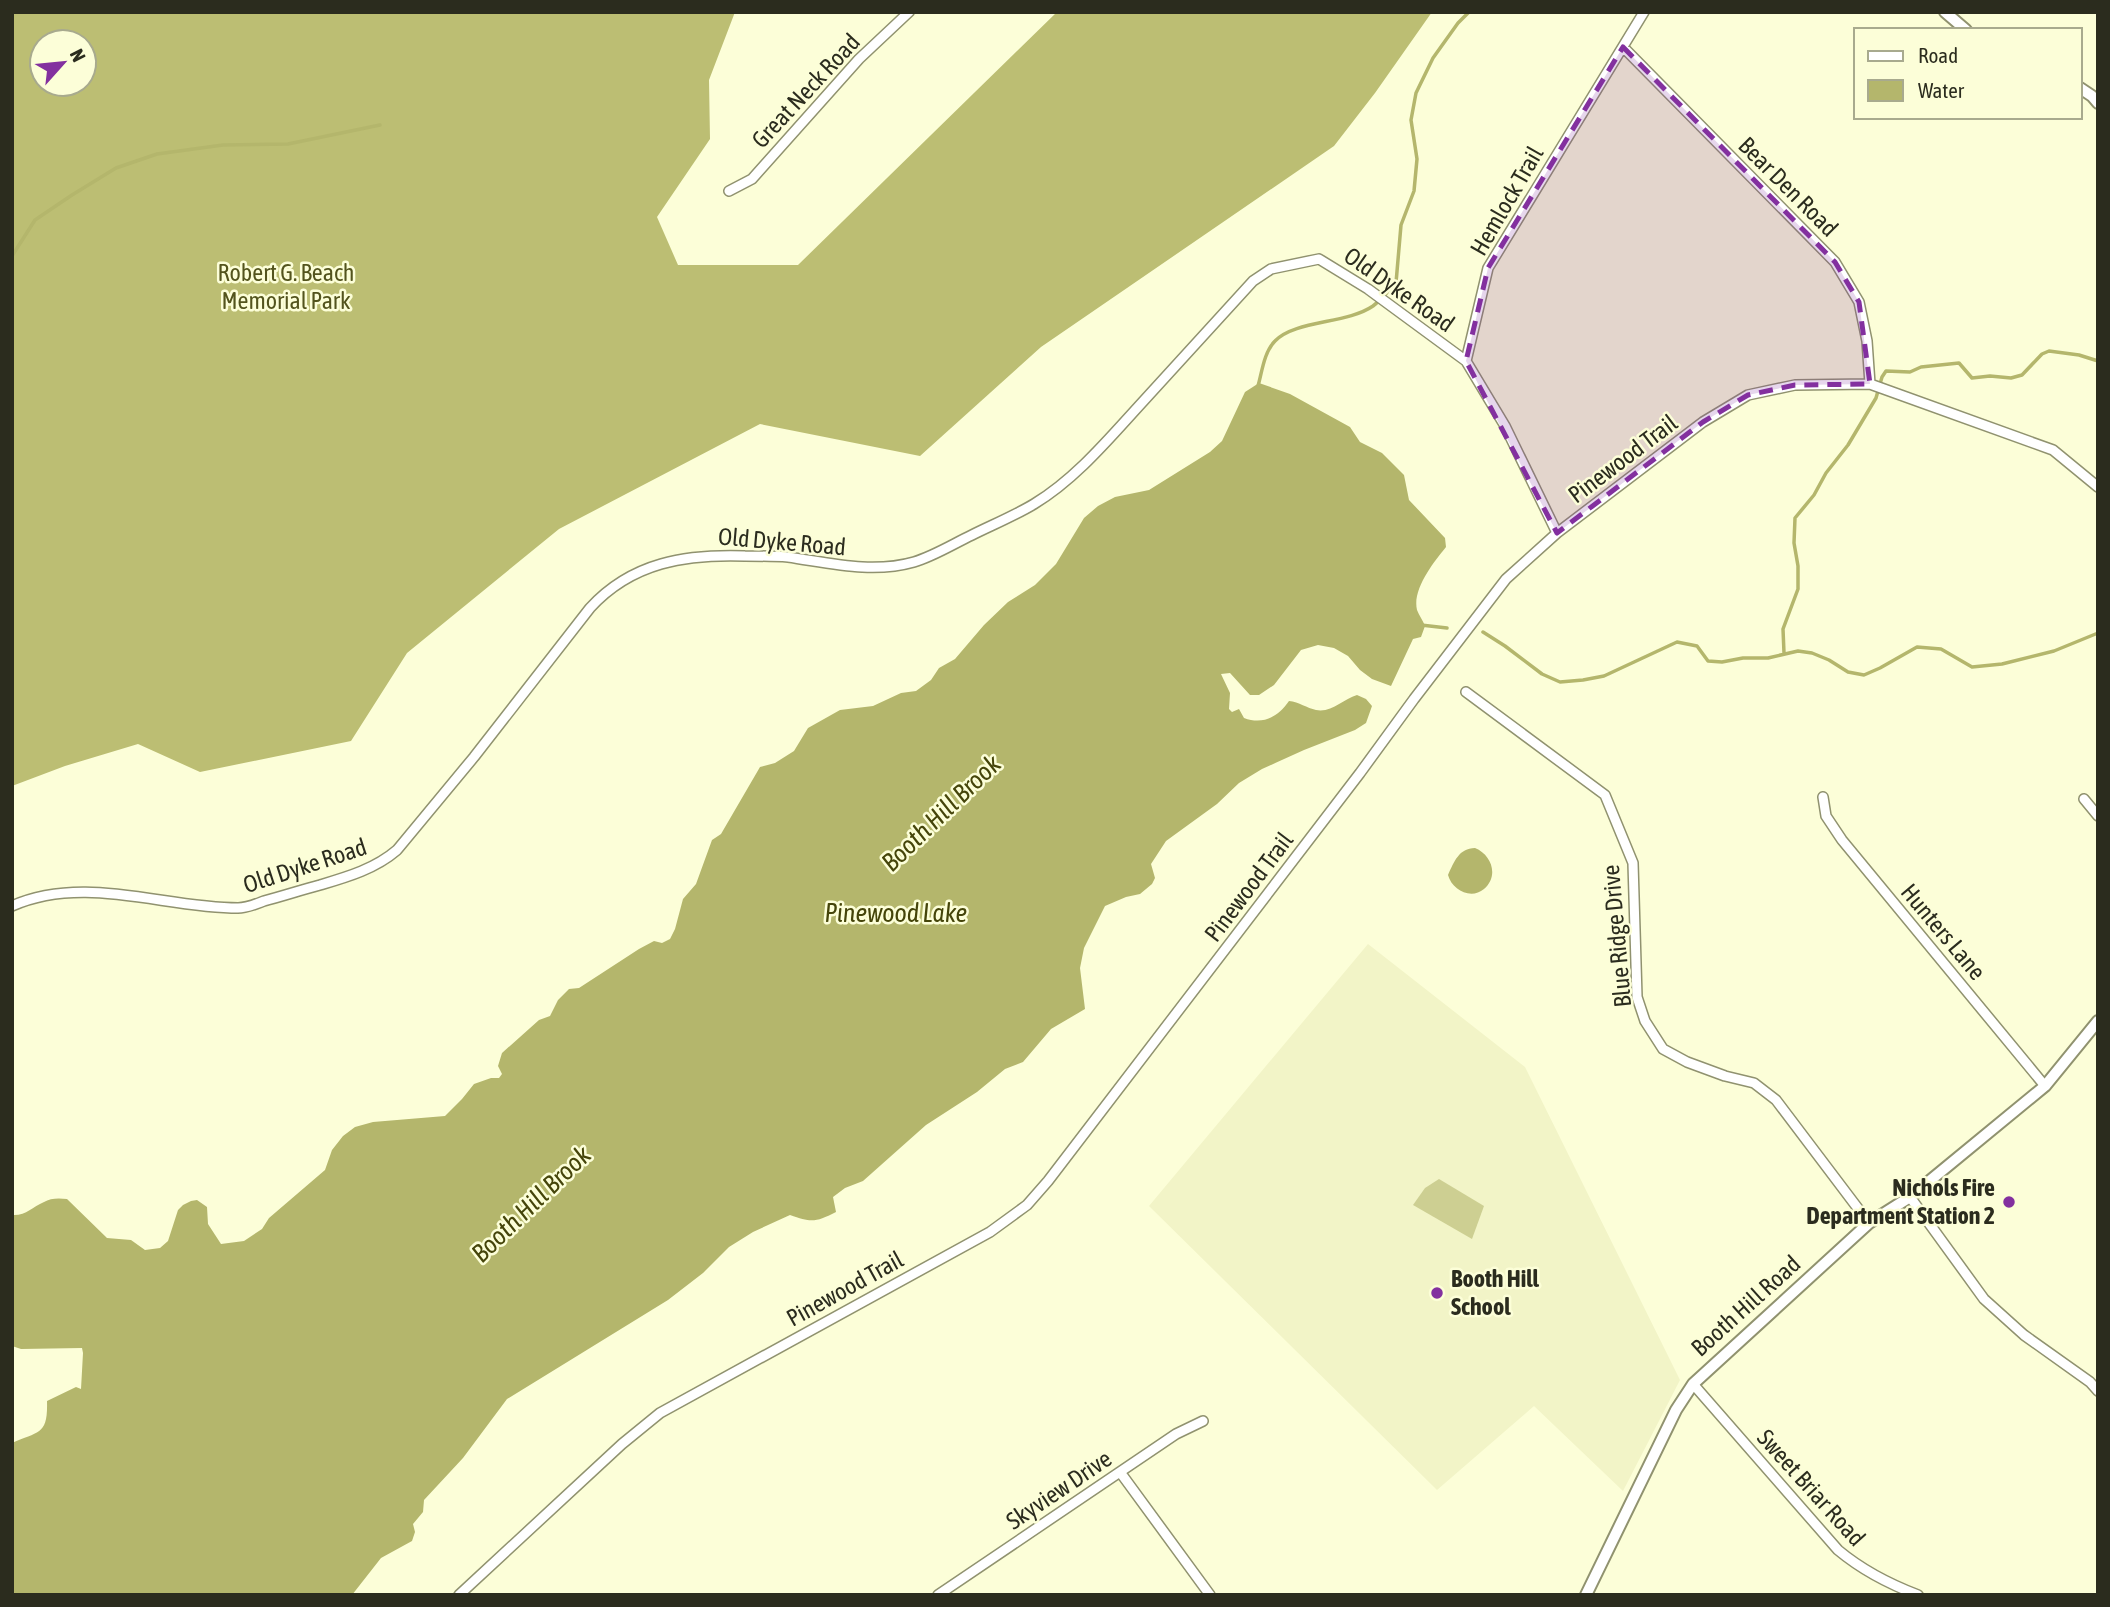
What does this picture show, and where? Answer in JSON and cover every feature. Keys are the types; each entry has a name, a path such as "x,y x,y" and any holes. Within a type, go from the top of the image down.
{"street":[{"name":"Great Neck Road","path":"729,191 752,178 859,59 909,12"},
{"name":"Hemlock Trail","path":"1466,361 1488,268 1644,12"},
{"path":"1945,12 1964,28"},
{"name":"Bear Den Road","path":"1623,47 1835,262 1859,302 1873,385"},
{"name":"Old Dyke Road","path":"12,906 40,897 82,892 240,908 370,868 397,850 474,757 590,608 602,595 629,577 663,562 713,555 783,557 876,569 915,562 1034,504 1056,488 1109,439 1252,281 1271,270 1320,259 1368,289 1466,361"},
{"path":"1466,361 1505,426 1557,533"},
{"name":"Pinewood Trail","path":"459,1595 622,1444 660,1413 990,1232 1027,1205 1065,1160 1506,579 1557,533 1703,422 1748,395 1794,385 1873,385 2053,450 2098,486"},
{"name":"Blue Ridge Drive","path":"1466,692 1605,795 1633,863 1637,997 1645,1021 1663,1049 1687,1062 1754,1083 1776,1100 1868,1223"},
{"name":"Hunters Lane","path":"1823,797 1826,816 1842,841 2045,1086"},
{"path":"2084,799 2098,816"},
{"name":"Booth Hill Road","path":"1586,1595 1676,1410 1693,1384 1868,1223 1910,1197 2045,1086 2098,1021"},
{"path":"1910,1197 1984,1299 2024,1335 2090,1382 2098,1391"},
{"name":"Sweet Briar Road","path":"1693,1384 1838,1550 1854,1563 1892,1585 1918,1595"},
{"name":"Skyview Drive","path":"938,1595 1176,1433 1203,1421"},
{"path":"1120,1472 1210,1595"}],"highlighted area":[{"path":"1623,47 1835,262 1859,302 1870,384 1795,385 1748,395 1703,422 1557,533 1466,361 1488,268"}],"shaded area":[{"name":"Booth Hill School","path":"1368,944 1525,1067 1680,1380 1623,1491 1534,1406 1437,1490 1149,1206"},
{"path":"1439,1179 1484,1206 1472,1239 1413,1205 1425,1188"}],"green space":[{"name":"Robert G. Beach Memorial Park","path":"12,12 735,12 709,80 710,139 657,217 678,265 798,265 1057,12 1432,12 1334,146 1041,347 920,456 760,424 559,529 407,653 351,741 200,772 138,744 65,766 12,786"}],"water":[{"name":"Pinewood Lake","path":"1259,383 1290,394 1350,427 1360,442 1382,453 1404,475 1409,500 1445,538 1446,547 1425,576 1418,593 1417,610 1425,626 1421,637 1413,639 1391,686 1372,679 1348,656 1334,648 1318,645 1301,650 1274,685 1259,695 1250,695 1230,673 1221,674 1230,693 1229,709 1232,712 1239,709 1244,718 1251,720 1270,718 1289,701 1322,710 1332,708 1357,695 1372,706 1366,723 1262,769 1239,783 1217,804 1166,841 1151,864 1155,878 1152,884 1140,894 1105,906 1084,948 1080,968 1085,1009 1051,1029 1023,1062 1005,1069 977,1092 926,1125 863,1181 845,1188 833,1197 836,1212 814,1220 790,1215 753,1232 729,1247 703,1273 668,1300 507,1399 463,1458 424,1500 423,1512 413,1524 415,1532 412,1541 381,1558 352,1595 12,1595 12,1443 40,1430 46,1420 47,1401 76,1387 81,1389 83,1353 82,1348 21,1349 12,1346 12,1215 25,1213 49,1200 67,1199 107,1238 131,1240 145,1250 160,1248 168,1241 178,1210 197,1200 207,1207 208,1224 221,1244 244,1241 262,1229 269,1218 325,1170 332,1150 343,1136 355,1127 373,1122 445,1116 474,1084 499,1078 502,1074 498,1066 502,1053 539,1020 550,1016 558,1000 569,989 579,988 654,941 662,943 670,939 683,899 696,884 712,840 721,834 760,767 775,763 794,751 808,728 840,710 873,706 901,693 916,691 931,680 939,668 955,659 1008,602 1035,585 1056,564 1084,518 1098,506 1115,497 1149,490 1210,452 1222,441 1245,392"},
{"path":"1475,848 1486,856 1492,866 1492,872 1489,884 1473,894 1458,889 1448,875 1461,853"}],"waterway":[{"name":"Booth Hill Brook","path":"1258,386 1268,351 1284,334 1308,325 1362,312 1376,304 1396,283 1401,225 1414,191 1417,159 1411,120 1416,93 1433,58 1469,12"},
{"path":"12,256 35,220 116,168 157,154 223,145 288,144 380,125"},
{"path":"1784,653 1783,629 1798,589 1795,518 1848,445 1876,398 1886,371 1910,372 1921,367 1959,363 1972,378 2011,378 2022,375 2042,354 2049,351 2098,361"},
{"path":"1421,625 1447,628"},
{"path":"1483,632 1542,674 1560,682 1604,676 1677,642 1697,646 1708,661 1768,658 1798,651 1812,653 1848,672 1864,675 1917,647 1941,649 1972,667 2002,664 2054,651 2098,633"}],"place":[{"name":"Nichols Fire Department Station 2","path":"2009,1202"},
{"name":"Booth Hill School","path":"1437,1293"}]}
